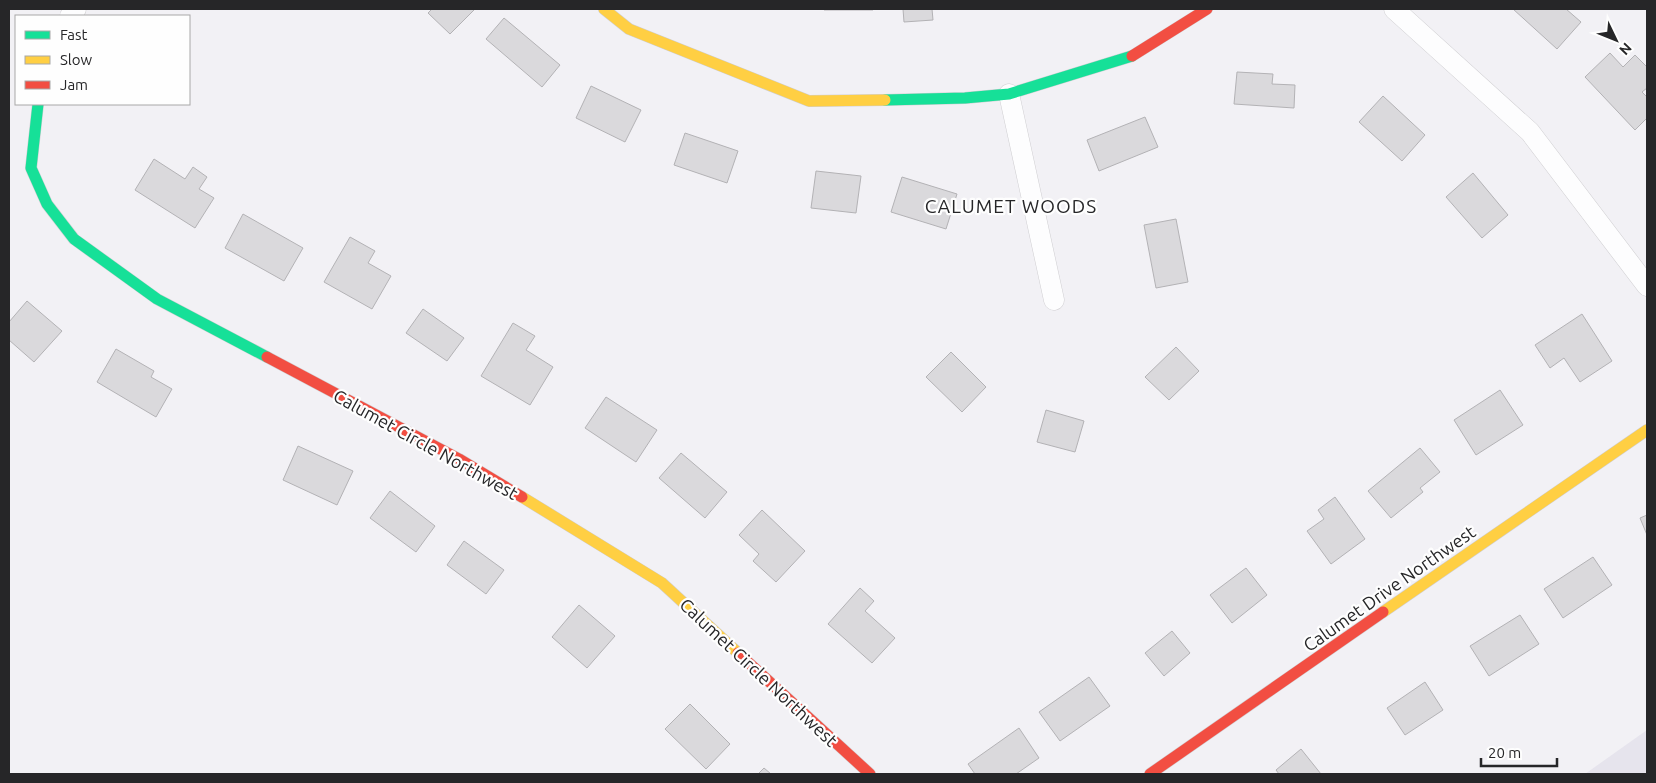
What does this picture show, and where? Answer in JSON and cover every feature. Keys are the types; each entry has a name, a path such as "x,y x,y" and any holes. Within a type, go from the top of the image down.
{"street":[{"path":"604,9 629,29 809,101 965,98 1009,94 1128,58 1207,9"},
{"path":"1394,9 1530,132 1647,286"},
{"path":"1009,94 1054,300"},
{"name":"Calumet Circle Northwest","path":"38,105 31,168 47,204 74,239 157,299 460,459 662,583 870,774"},
{"name":"Calumet Drive Northwest","path":"1150,774 1647,430"}],"shaded area":[{"path":"1647,730 1647,774 1585,774"}],"building":[{"path":"432,9 475,9 450,34 428,13"},
{"path":"873,9 873,10 824,10"},
{"path":"903,9 932,9 933,20 904,22"},
{"path":"1513,9 1566,9 1581,22 1557,49"},
{"path":"504,18 560,65 542,87 486,39"},
{"path":"1610,53 1623,67 1635,55 1647,67 1647,88 1642,92 1647,97 1647,118 1635,130 1585,77"},
{"path":"1237,72 1273,74 1272,84 1295,85 1294,108 1234,104"},
{"path":"591,86 641,110 625,142 576,118"},
{"path":"1383,96 1425,135 1402,161 1359,122"},
{"path":"1145,117 1158,147 1099,171 1087,140"},
{"path":"685,133 738,151 727,183 674,165"},
{"path":"154,159 185,179 193,167 207,177 199,189 214,198 195,228 135,190"},
{"path":"816,171 861,176 856,213 811,208"},
{"path":"1473,173 1508,215 1482,238 1446,197"},
{"path":"902,177 957,194 946,229 891,212"},
{"path":"243,214 303,248 284,281 225,248"},
{"path":"1176,219 1188,282 1156,288 1144,225"},
{"path":"350,237 375,251 368,263 391,276 372,309 324,282"},
{"path":"27,301 62,331 34,362 9,340 9,322"},
{"path":"423,309 464,338 447,361 406,333"},
{"path":"1582,314 1612,361 1580,382 1564,358 1550,368 1535,345"},
{"path":"513,323 535,336 526,350 553,367 530,405 481,376"},
{"path":"1176,347 1199,371 1169,400 1145,377"},
{"path":"116,349 154,371 151,377 172,389 156,417 97,382"},
{"path":"951,352 986,387 962,412 926,377"},
{"path":"1500,390 1523,425 1476,455 1454,420"},
{"path":"606,397 657,430 636,462 585,428"},
{"path":"1046,410 1084,421 1075,452 1037,442"},
{"path":"298,446 353,471 337,505 283,480"},
{"path":"1420,448 1440,472 1420,488 1423,492 1391,518 1368,491"},
{"path":"681,453 727,492 705,518 659,478"},
{"path":"390,491 435,526 416,552 370,518"},
{"path":"1335,497 1365,539 1331,564 1307,531 1324,519 1318,510"},
{"path":"762,510 805,551 776,582 753,561 759,554 739,535"},
{"path":"1647,515 1647,535 1640,518"},
{"path":"464,541 504,570 486,594 447,565"},
{"path":"1593,557 1612,585 1563,618 1544,589"},
{"path":"1246,568 1267,595 1232,623 1210,595"},
{"path":"860,588 874,601 865,611 895,638 872,663 828,624"},
{"path":"579,605 615,636 587,668 552,637"},
{"path":"1520,615 1539,644 1489,676 1470,646"},
{"path":"1172,631 1190,653 1164,676 1145,653"},
{"path":"1089,677 1110,706 1060,741 1039,712"},
{"path":"1425,682 1443,710 1405,735 1387,708"},
{"path":"690,704 730,744 706,769 665,729"},
{"path":"1019,728 1039,758 1016,774 975,774 968,764"},
{"path":"1301,749 1321,774 1279,774 1276,770"},
{"path":"764,768 771,774 758,774"}],"traffic: fast":[{"path":"885,100 965,98 1009,94 1132,56"},
{"path":"38,105 31,168 47,204 74,239 157,299 267,357"}],"traffic: slow":[{"path":"604,9 629,29 809,101 885,100"},
{"path":"1383,612 1647,430"},
{"path":"522,497 662,583 738,653"}],"traffic: jam":[{"path":"1132,56 1207,9"},
{"path":"267,357 459,459 522,497"},
{"path":"1150,774 1383,612"},
{"path":"738,653 870,774"}],"district":[{"name":"CALUMET WOODS","path":"1011,206"}]}
